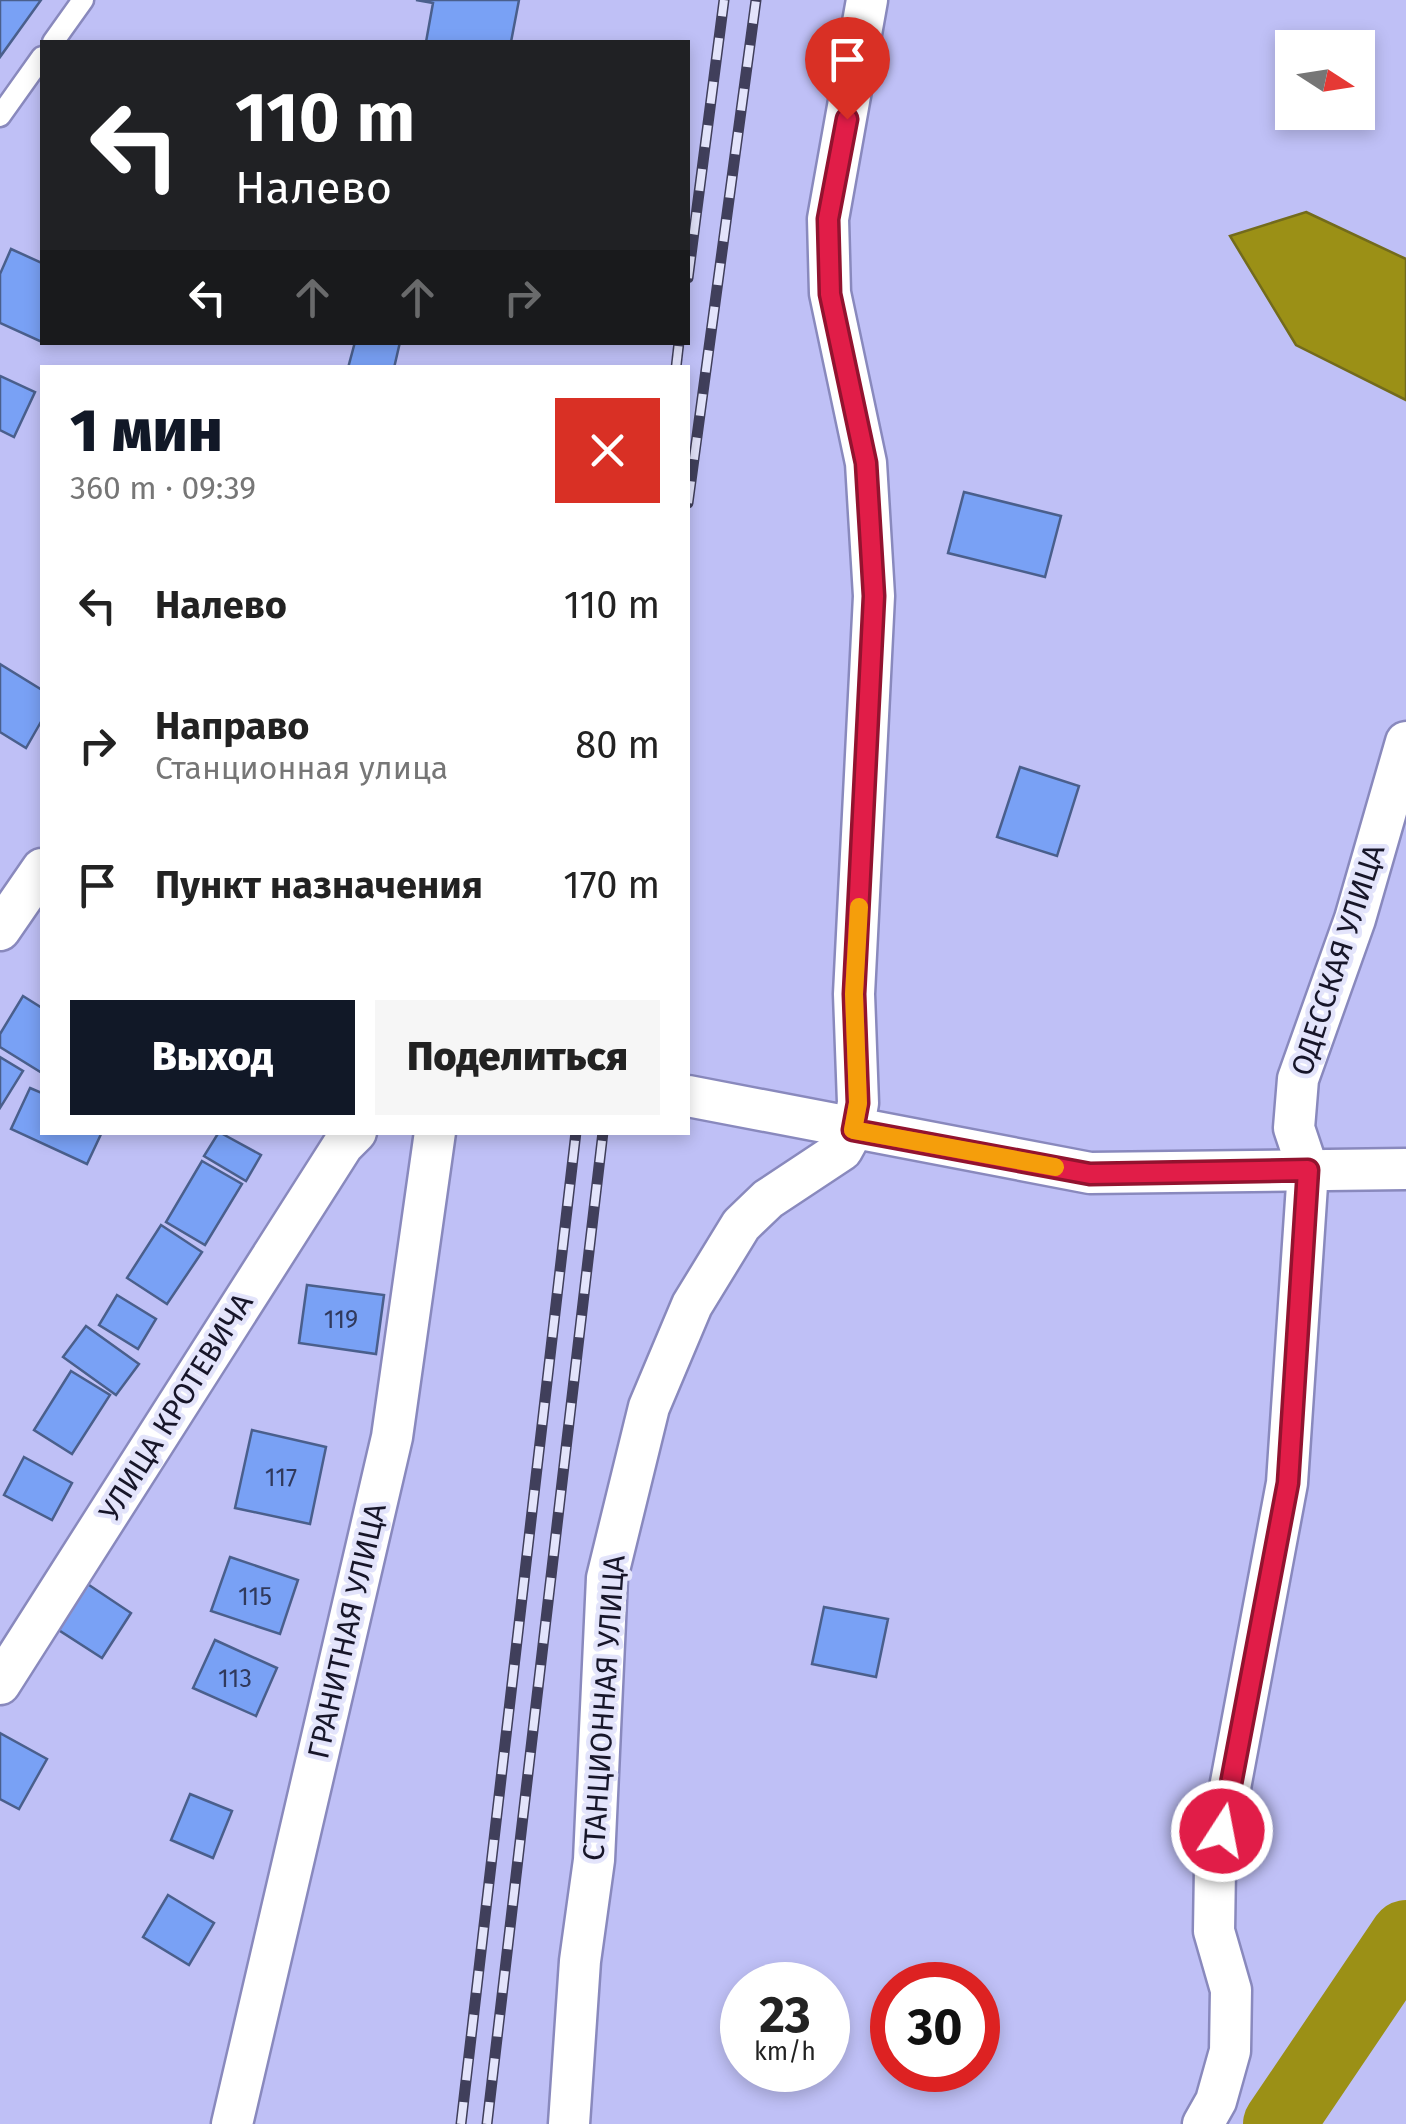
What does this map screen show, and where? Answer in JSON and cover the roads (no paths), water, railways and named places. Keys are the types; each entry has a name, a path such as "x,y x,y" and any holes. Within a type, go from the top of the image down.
{"street":[{"path":"853,1130 858,1103 854,994 874,596 866,463 830,294 828,219 868,0"},
{"name":"ОДЕССКАЯ УЛИЦА","path":"1203,2124 1216,2102 1230,2051 1231,1990 1214,1931 1214,1868 1288,1483 1308,1170 1294,1128 1298,1079 1355,918 1406,742"},
{"path":"0,930 40,872"},
{"path":"690,1096 1090,1174 1406,1168"},
{"name":"СТАНЦИОННАЯ УЛИЦА","path":"569,2124 580,1961 595,1840 607,1578 649,1407 692,1305 741,1225 768,1198 831,1160 853,1130"},
{"name":"УЛИЦА КРОТЕВИЧА","path":"0,1684 343,1145 353,1135"},
{"name":"ГРАНИТНАЯ УЛИЦА","path":"232,2124 392,1438 435,1135"}],"lane":[{"path":"54,40 83,0"},
{"path":"0,116 40,60"}],"waterway":[{"path":"1279,2124 1406,1936"}],"railway":[{"path":"690,263 724,0"},
{"path":"690,488 756,0"},
{"path":"676,365 679,345"},
{"path":"461,2124 576,1135"},
{"path":"487,2124 603,1135"}]}
